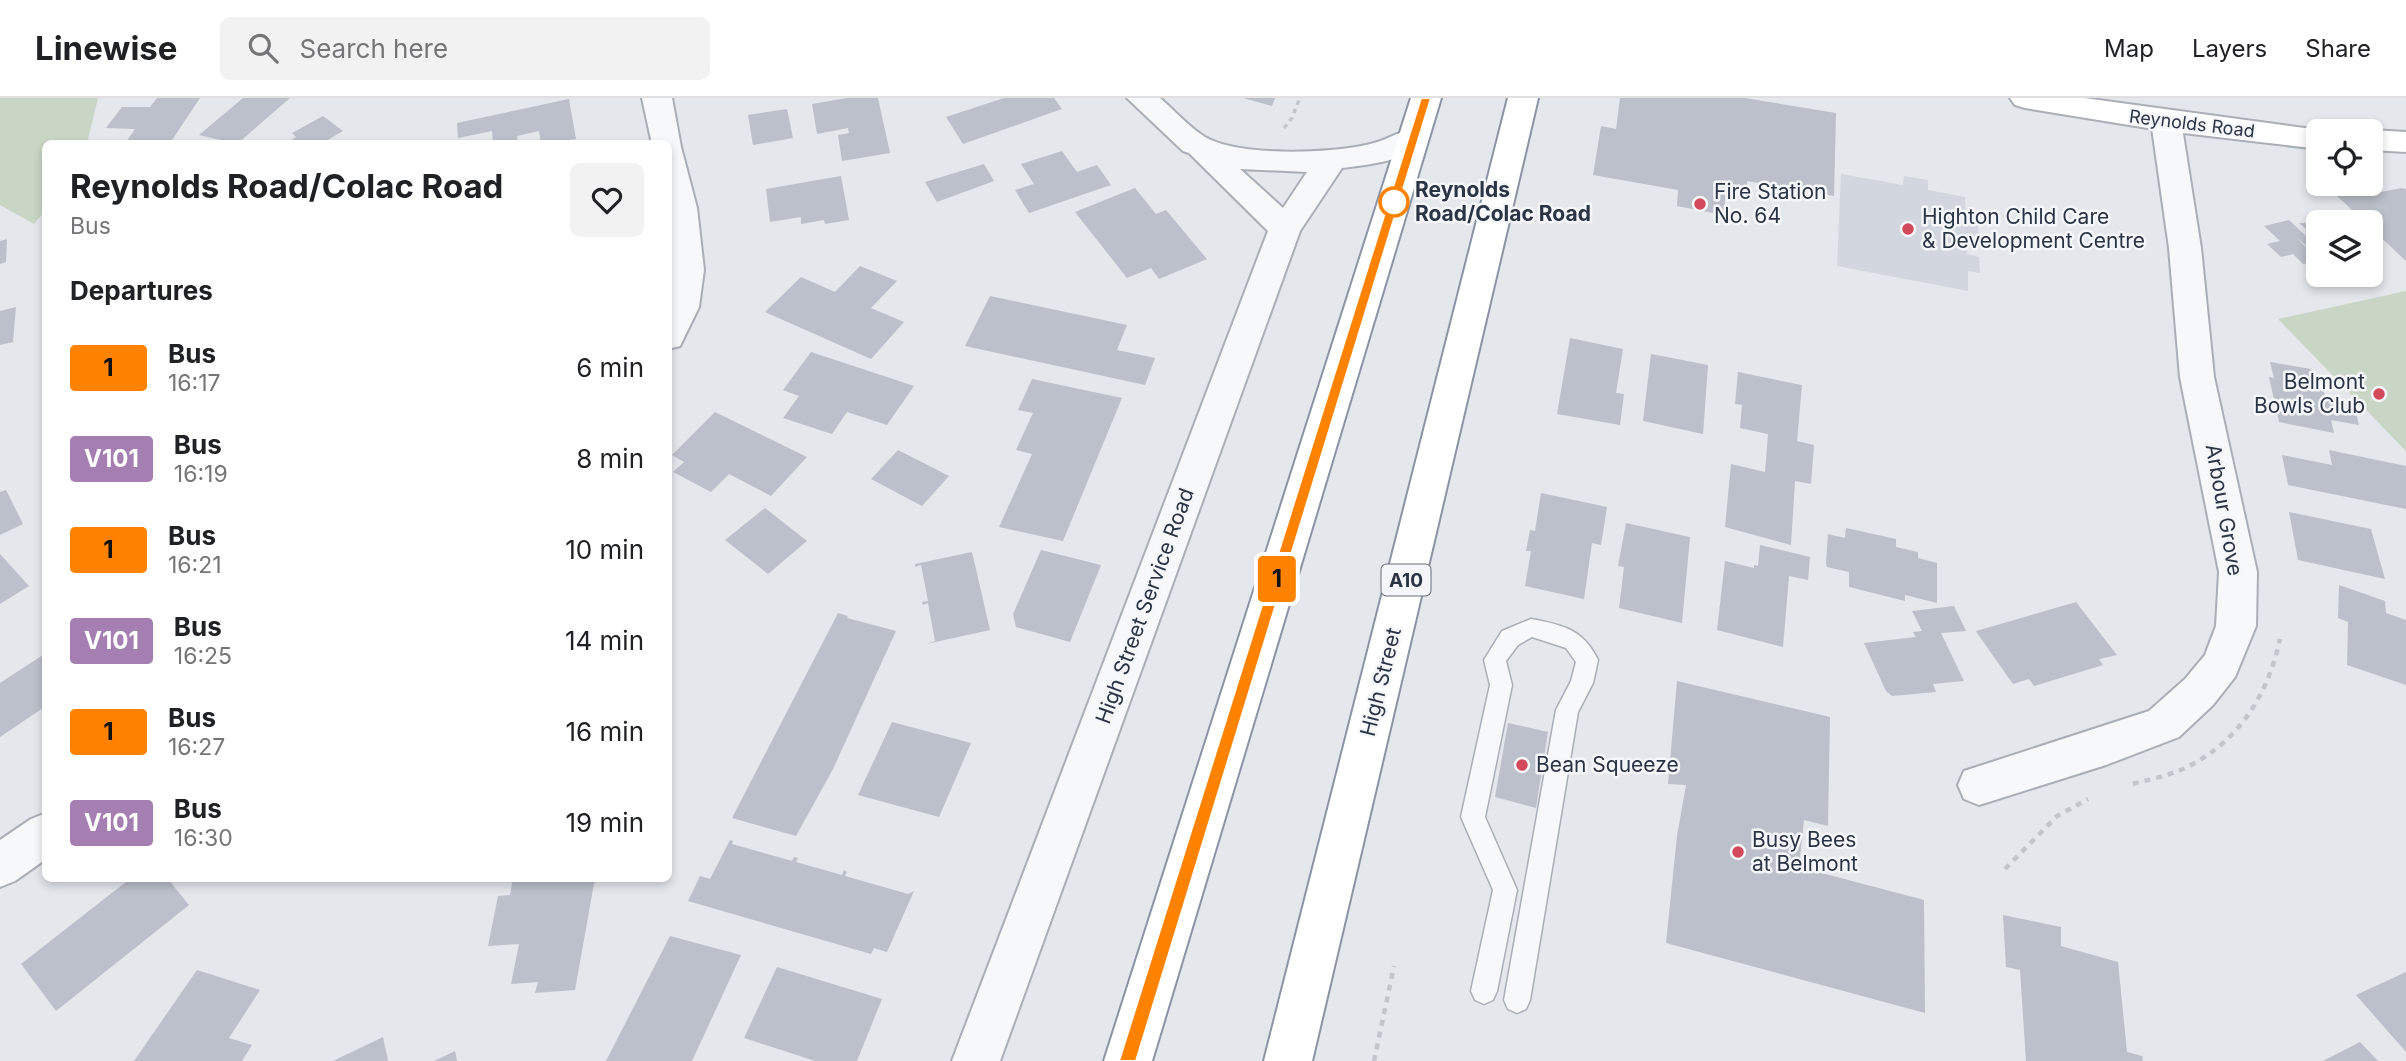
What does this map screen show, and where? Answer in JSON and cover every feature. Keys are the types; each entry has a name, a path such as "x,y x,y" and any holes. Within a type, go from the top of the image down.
{"main road":[{"path":"1128,1061 1426,98"},
{"name":"High Street","path":"1288,1061 1523,98"},
{"name":"Reynolds Road","path":"2025,98 2166,121 2306,137"},
{"path":"2383,141 2406,142"}],"street":[{"path":"657,98 666,140"},
{"path":"1142,98 1285,229"},
{"name":"Arbour Grove","path":"1979,785 2106,746 2164,724 2199,692 2221,665 2236,626 2238,572 2197,377 2185,248 2166,121"},
{"path":"1194,144 1233,158 1265,162 1307,162 1380,153 1413,138"},
{"name":"High Street Service Road","path":"976,1061 1285,229 1332,159"},
{"path":"672,167 681,205 687,261 682,306 672,328"},
{"path":"0,866 42,835"}],"lane":[{"path":"1484,991 1505,890 1473,817 1501,685 1495,660 1510,638 1531,628 1553,632 1574,641 1587,660 1582,683 1567,710 1517,1000"}],"path":[{"path":"1374,1061 1394,966"}],"shaded area":[{"name":"Highton Child Care & Development Centre","path":"1841,174 1903,185 1904,176 1928,180 1928,190 1965,197 1966,221 1978,223 1979,238 1966,236 1967,254 1979,257 1980,273 1968,271 1968,291 1837,266"}],"green space":[{"path":"0,98 98,98 88,140 42,140 42,215 34,224 0,205"},
{"name":"Belmont Bowls Club","path":"2406,291 2406,451 2278,319"}],"building":[{"path":"157,98 200,98 172,140 127,140 135,129 106,128 122,107 150,107"},
{"path":"243,98 290,98 242,140 220,140 199,135"},
{"path":"847,98 878,98 890,153 842,161 838,135 849,133 848,128 817,134 812,104"},
{"path":"1004,98 1054,98 1062,109 963,144 946,117"},
{"path":"1243,98 1275,98 1272,106"},
{"path":"1620,98 1745,98 1836,113 1834,196 1747,181 1747,187 1726,184 1724,215 1677,206 1678,190 1593,175 1601,126 1616,129"},
{"path":"569,99 576,139 540,140 539,131 517,136 518,140 493,140 492,131 458,138 457,123"},
{"path":"787,109 793,138 753,145 748,115"},
{"path":"323,116 343,131 328,140 291,140 296,137 292,133"},
{"path":"1062,151 1077,172 1097,165 1111,185 1029,213 1015,190 1034,184 1021,164"},
{"path":"984,164 994,181 937,202 925,182"},
{"path":"841,176 849,220 801,224 801,217 770,222 766,189"},
{"path":"1135,188 1156,214 1166,210 1207,259 1159,279 1151,268 1127,278 1075,212"},
{"path":"2406,189 2406,261 2383,239 2383,210 2352,210 2337,196 2383,196 2383,192"},
{"path":"2289,220 2306,236 2298,238 2306,236 2306,246 2297,238 2306,247 2306,263 2303,264 2293,254 2281,257 2267,244 2280,241 2264,226"},
{"path":"7,239 6,262 0,264 0,241"},
{"path":"860,266 897,281 871,308 904,322 871,359 765,312 801,277 835,292"},
{"path":"990,296 1127,325 1117,350 1155,358 1145,385 965,346"},
{"path":"16,307 13,342 0,345 0,311"},
{"path":"1570,338 1623,349 1616,393 1624,394 1620,425 1557,414"},
{"path":"811,352 914,386 887,425 847,412 832,434 783,418 799,396 783,390"},
{"path":"1651,354 1708,365 1703,434 1643,421"},
{"path":"2270,362 2311,369 2316,387 2323,388 2326,400 2354,405 2359,425 2331,420 2334,433 2279,422 2269,377 2274,378"},
{"path":"1738,372 1802,385 1797,441 1814,445 1811,484 1795,481 1791,545 1725,527 1731,464 1765,472 1768,434 1740,428 1742,405 1735,404"},
{"path":"1032,379 1122,398 1063,541 999,527 1032,454 1016,450 1033,413 1018,410"},
{"path":"715,412 807,457 771,496 729,474 711,492 673,472 684,462 672,455"},
{"path":"898,450 949,476 922,506 871,479"},
{"path":"2329,450 2406,466 2406,509 2288,485 2282,455 2332,465"},
{"path":"6,490 23,524 0,535 0,492"},
{"path":"1541,493 1607,507 1601,545 1592,543 1584,599 1525,586 1531,551 1526,551 1530,530 1535,531"},
{"path":"765,508 807,541 768,574 725,540"},
{"path":"2289,512 2371,529 2385,579 2298,560"},
{"path":"1626,523 1690,537 1682,623 1619,608 1624,567 1618,566"},
{"path":"1846,528 1896,539 1896,547 1918,552 1918,558 1937,563 1937,603 1905,595 1905,601 1849,587 1849,572 1827,567 1826,563 1828,534 1845,538"},
{"path":"1760,545 1810,557 1808,580 1789,576 1783,647 1717,630 1725,561 1754,568 1754,565 1758,566"},
{"path":"1041,550 1101,565 1070,642 1016,627 1013,614"},
{"path":"972,552 990,630 926,644 935,641 928,603 923,605 922,602 928,601 921,565 915,567 915,564"},
{"path":"0,554 29,586 0,604"},
{"path":"2339,585 2385,601 2386,613 2406,620 2406,685 2347,665 2348,622 2338,618"},
{"path":"2076,602 2117,655 2099,659 2103,665 2034,686 2029,679 2013,684 1976,631"},
{"path":"1954,606 1966,631 1941,633 1964,681 1933,684 1936,692 1892,696 1886,691 1864,643 1916,637 1913,632 1922,631 1912,611"},
{"path":"838,613 848,616 847,618 896,631 833,769 796,836 732,818"},
{"path":"42,656 42,709 0,737 0,683"},
{"name":"Busy Bees at Belmont","path":"1677,681 1830,717 1828,826 1804,820 1799,867 1924,900 1925,1013 1666,943 1677,836 1686,785 1668,784"},
{"path":"892,722 971,743 939,817 858,795"},
{"name":"Bean Squeeze","path":"1508,723 1548,732 1536,808 1495,797"},
{"path":"730,840 733,841 732,844 792,861 794,857 798,858 796,862 842,875 844,870 847,872 845,876 908,894 914,891 887,952 874,948 871,954 688,901 700,876 710,879"},
{"path":"126,882 170,882 189,905 56,1011 21,964"},
{"path":"512,882 594,882 575,990 535,993 538,982 511,984 519,944 488,946 498,896 510,895"},
{"path":"2003,915 2061,927 2061,946 2118,962 2127,1052 2142,1056 2143,1061 2026,1061 2020,970 2006,967"},
{"path":"670,936 741,955 692,1061 606,1061"},
{"path":"777,967 882,999 857,1061 815,1061 744,1038"},
{"path":"197,970 260,990 229,1038 252,1045 242,1061 134,1061"},
{"path":"2406,972 2406,1052 2356,995"},
{"path":"383,1037 388,1061 333,1061"},
{"path":"2360,1042 2378,1061 2323,1061"},
{"path":"455,1051 457,1061 434,1061"}],"bus line":[{"name":"1","path":"1128,1061 1426,98"}],"place":[{"name":"Reynolds Road/Colac Road","path":"1394,202"},
{"name":"Fire Station No. 64","path":"1700,204"},
{"name":"Highton Child Care & Development Centre","path":"1908,229"},
{"name":"Belmont Bowls Club","path":"2379,394"},
{"name":"Bean Squeeze","path":"1522,765"},
{"name":"Busy Bees at Belmont","path":"1738,852"}]}
